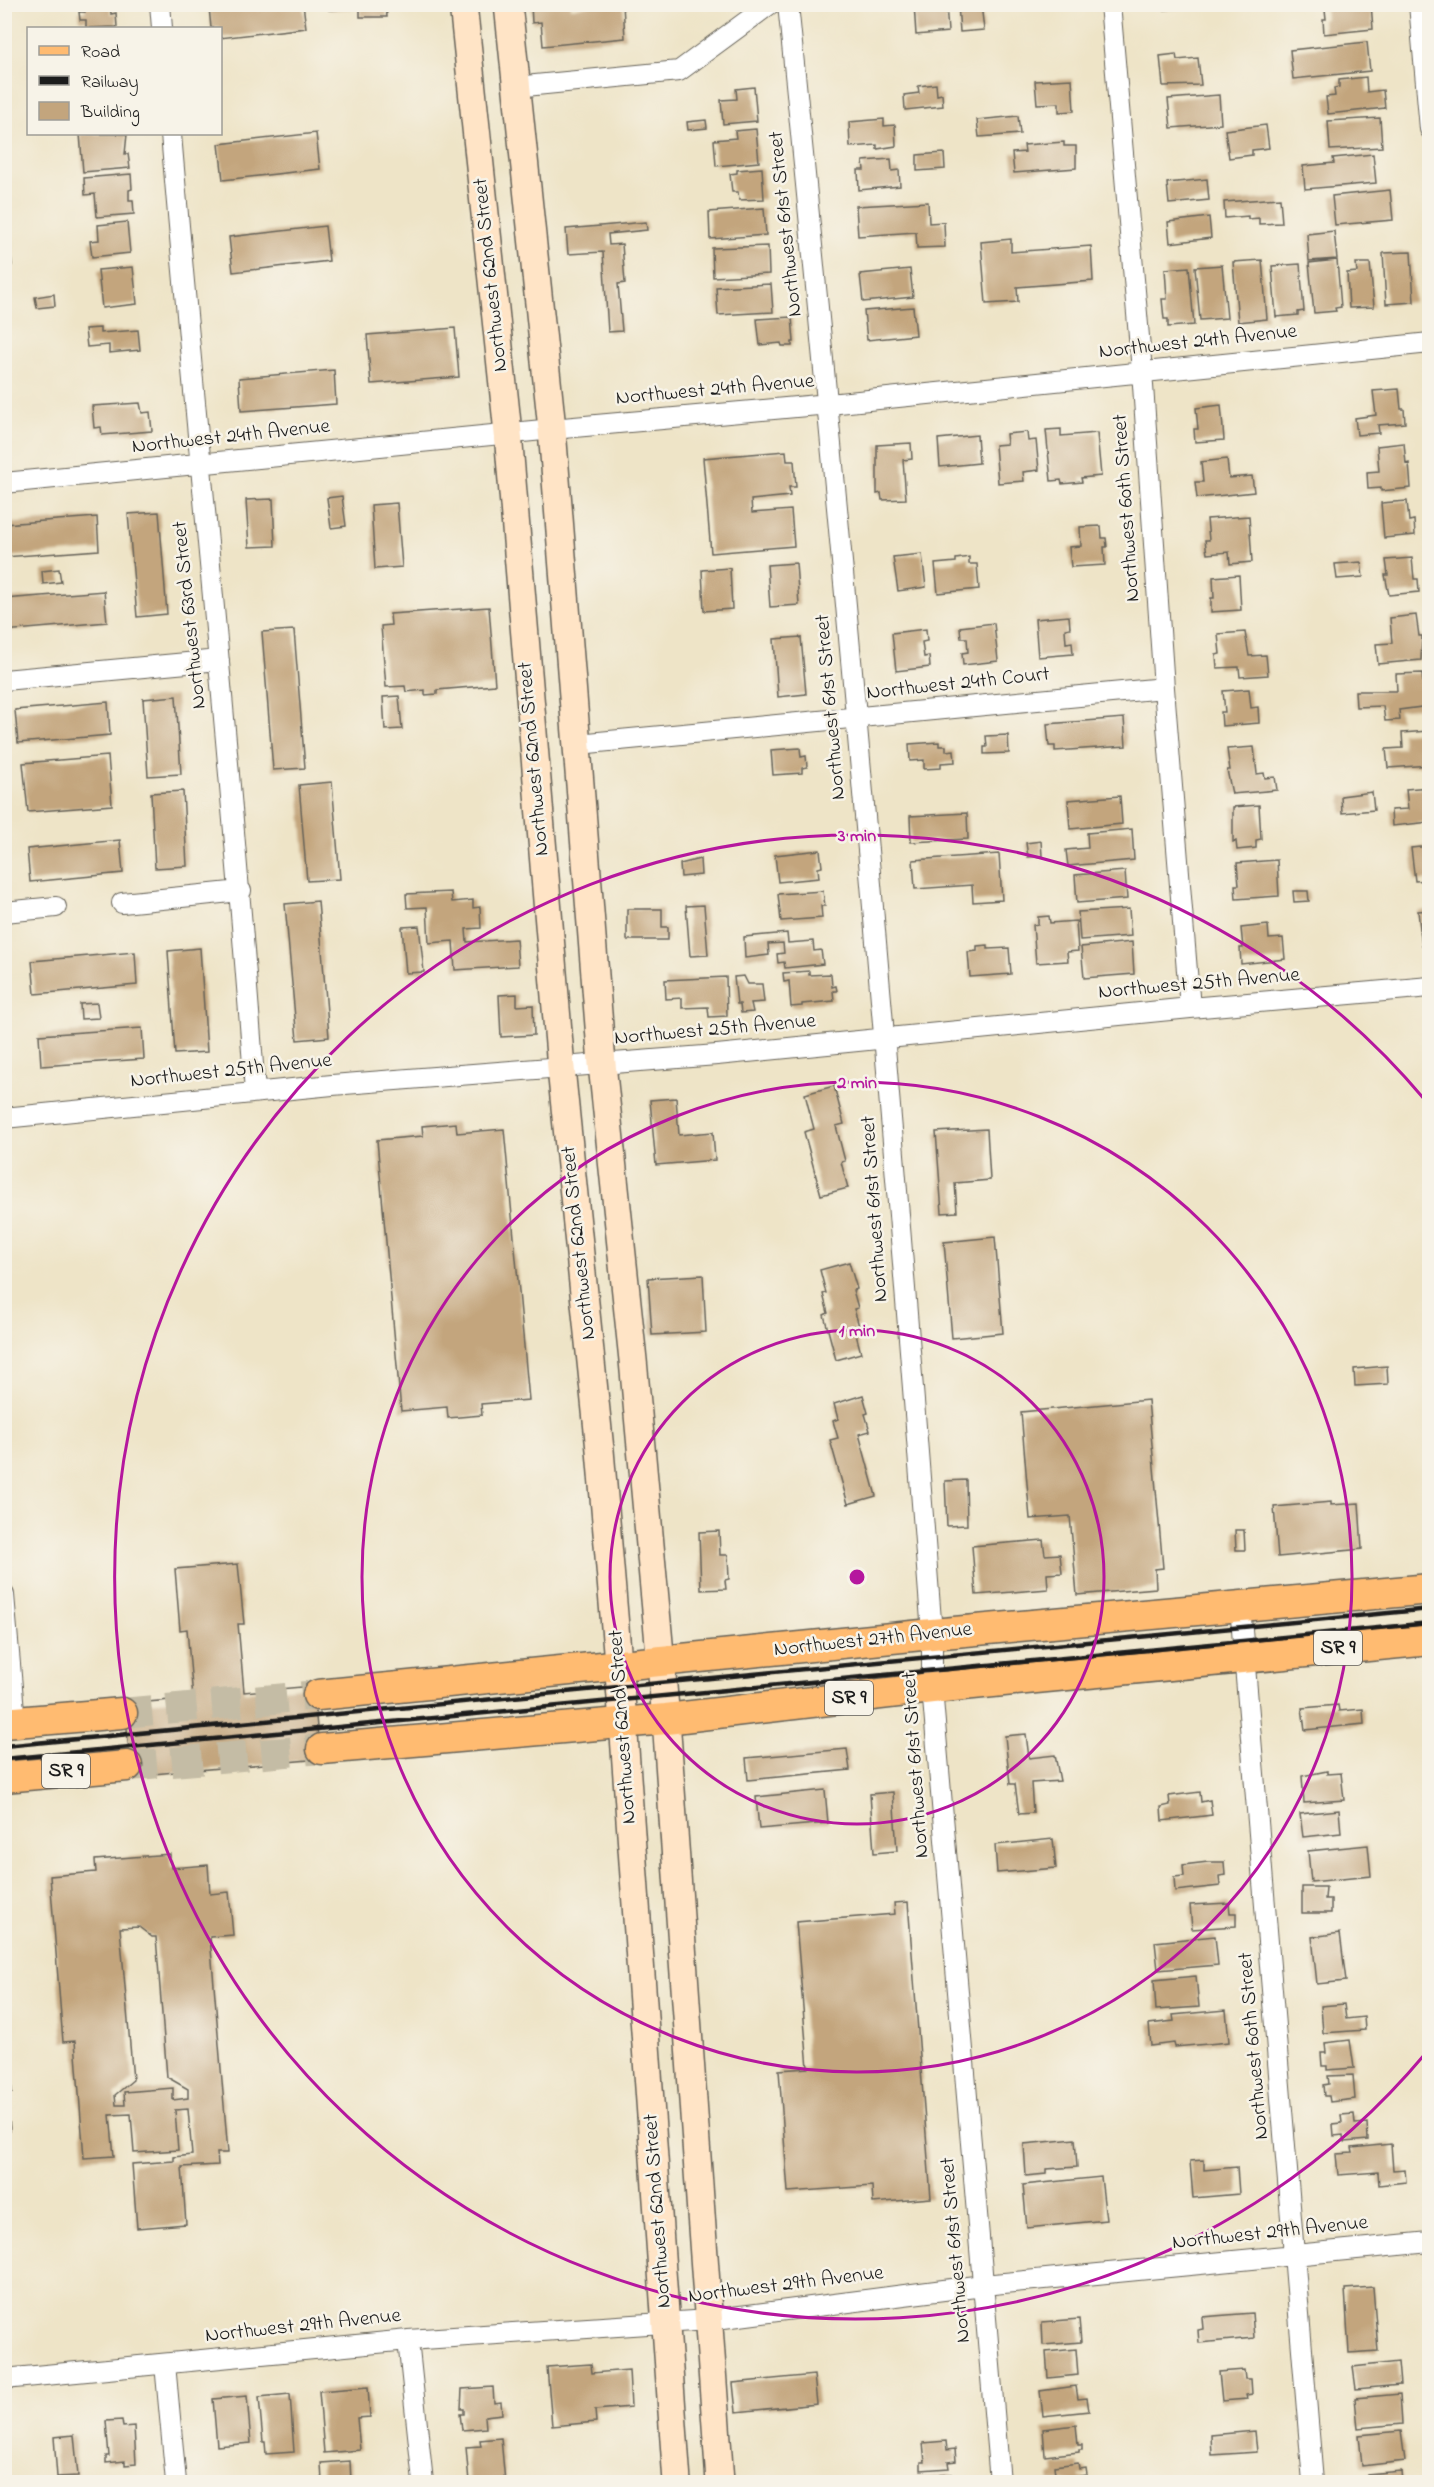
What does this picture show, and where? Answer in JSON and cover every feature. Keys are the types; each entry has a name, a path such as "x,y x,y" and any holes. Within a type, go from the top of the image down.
{"main road":[{"name":"Northwest 62nd Street","path":"463,4 508,433 561,1068 599,1439 623,1721 677,2482"},
{"name":"Northwest 62nd Street","path":"508,4 552,429 602,1064 633,1360 666,1719 720,2482"},
{"name":"Northwest 27th Avenue","path":"318,1695 932,1634 1430,1589"},
{"name":"SR 9","path":"322,1749 666,1719 932,1688 1430,1640"},
{"path":"8,1728 122,1713"},
{"name":"SR 9","path":"4,1777 127,1766"}],"street":[{"path":"160,4 162,27"},
{"path":"515,87 679,71 770,4"},
{"name":"Northwest 61st Street","path":"788,4 828,405 886,1038 932,1634 932,1688 1000,2482"},
{"name":"Northwest 60th Street","path":"1110,4 1142,371 1164,688 1190,1008"},
{"path":"1419,4 1430,129"},
{"name":"Northwest 63rd Street","path":"171,135 199,465 241,891 255,1092"},
{"name":"Northwest 24th Avenue","path":"4,483 508,433 828,405 1430,343"},
{"path":"4,681 219,660"},
{"name":"Northwest 24th Court","path":"578,744 1164,688"},
{"path":"122,903 241,891"},
{"path":"4,912 56,907"},
{"name":"Northwest 25th Avenue","path":"4,1118 255,1092 561,1068 1430,987"},
{"path":"4,1595 8,1728"},
{"name":"Northwest 60th Street","path":"1240,1606 1246,1656 1313,2482"},
{"name":"Northwest 29th Avenue","path":"4,2379 408,2340 708,2320 983,2285 1430,2242"},
{"path":"408,2340 423,2482"},
{"path":"165,2364 176,2482"}],"building":[{"path":"85,4 110,4 111,14 116,13 117,27 86,27 86,20 80,20 79,12 85,12"},
{"path":"226,4 303,4 306,28 222,38 222,27 211,27 209,7"},
{"path":"329,4 386,4 387,17 360,17 360,8 329,10"},
{"path":"531,4 570,4 571,8 597,4 623,4 625,38 543,46 541,22 532,23"},
{"path":"914,4 946,4 948,32 916,35"},
{"path":"958,4 981,4 984,30 960,32"},
{"path":"1160,4 1188,4 1188,8 1161,10"},
{"path":"1354,4 1371,4 1373,29 1324,34 1325,9"},
{"path":"1367,42 1370,71 1293,79 1290,50"},
{"path":"1176,54 1177,60 1198,58 1201,85 1163,86 1160,56"},
{"path":"1366,77 1367,92 1383,90 1385,108 1328,114 1326,97 1335,96 1334,88 1339,87 1339,80"},
{"path":"1072,79 1074,111 1059,112 1059,103 1037,104 1035,81"},
{"path":"936,84 937,95 942,94 943,106 905,110 904,95 919,93 918,86"},
{"path":"754,87 757,121 723,124 721,100 737,99 736,89"},
{"path":"1219,95 1221,124 1171,128 1168,99"},
{"path":"1018,116 1020,134 979,137 977,120"},
{"path":"1380,118 1382,147 1330,150 1328,121"},
{"path":"884,119 884,126 895,125 896,146 877,149 877,145 850,147 849,122"},
{"path":"706,120 707,128 688,130 687,122"},
{"path":"1266,125 1269,148 1252,150 1252,155 1229,158 1225,130"},
{"path":"756,129 759,162 716,166 714,140 736,138 735,131"},
{"path":"316,133 320,169 223,180 219,144"},
{"path":"80,135 127,135 125,154 128,154 130,168 83,172"},
{"path":"1064,142 1064,146 1076,146 1076,168 1014,173 1012,153 1025,152 1024,145"},
{"path":"944,153 945,169 917,171 917,155"},
{"path":"1373,154 1376,183 1305,189 1303,166 1334,163 1333,158"},
{"path":"891,159 892,171 899,170 900,186 859,190 858,170 864,170 863,161"},
{"path":"762,168 764,199 739,200 738,192 732,192 730,174 737,173 737,170"},
{"path":"131,174 132,189 129,190 129,200 133,200 134,214 97,217 95,194 85,195 84,178"},
{"path":"1207,179 1209,200 1169,204 1167,183"},
{"path":"1390,190 1393,220 1335,225 1332,196"},
{"path":"1280,198 1282,223 1259,224 1259,218 1248,219 1248,216 1225,218 1224,202"},
{"path":"928,202 929,223 944,222 945,247 917,248 916,232 858,236 856,206"},
{"path":"764,208 766,235 710,239 709,212"},
{"path":"1209,217 1211,238 1170,243 1168,222"},
{"path":"127,222 130,253 92,257 90,241 99,240 98,225"},
{"path":"646,222 647,230 608,234 609,245 622,244 625,283 618,284 622,331 608,332 603,252 568,254 566,229"},
{"path":"325,226 329,261 233,272 229,237"},
{"path":"1334,231 1337,259 1309,261 1307,234"},
{"path":"4,235 9,235 12,265 4,266"},
{"path":"1011,239 1011,252 1091,246 1093,281 1017,287 1018,302 986,304 981,242"},
{"path":"768,246 769,274 713,277 712,248"},
{"path":"1411,252 1414,302 1386,304 1383,253"},
{"path":"1262,260 1267,319 1238,322 1233,262"},
{"path":"1337,260 1341,307 1335,308 1336,311 1314,313 1309,263"},
{"path":"1356,263 1370,263 1374,307 1349,308 1347,273 1357,272"},
{"path":"1300,264 1304,311 1298,312 1298,315 1276,317 1272,266"},
{"path":"1222,265 1227,318 1200,320 1195,267"},
{"path":"133,267 137,304 102,308 98,270"},
{"path":"1189,267 1194,325 1168,327 1168,319 1164,319 1162,299 1167,299 1165,269"},
{"path":"910,269 913,297 863,302 860,274"},
{"path":"771,284 773,312 718,315 716,287"},
{"path":"54,294 55,306 37,308 35,297"},
{"path":"913,307 916,335 867,340 864,311"},
{"path":"792,317 794,342 792,346 782,346 781,343 760,345 757,319"},
{"path":"100,328 100,333 138,330 140,350 109,353 109,345 87,347 85,329"},
{"path":"455,328 459,377 371,384 367,335"},
{"path":"334,370 336,404 241,411 239,378"},
{"path":"1399,389 1405,423 1378,425 1379,433 1357,435 1355,418 1376,415 1373,391"},
{"path":"140,403 142,413 150,412 152,431 102,435 101,427 94,428 92,406"},
{"path":"1221,405 1224,440 1195,442 1194,429 1198,429 1196,408"},
{"path":"1061,429 1061,436 1097,433 1101,476 1081,478 1082,482 1062,484 1061,480 1051,481 1046,430"},
{"path":"1027,432 1028,441 1036,440 1039,470 1023,472 1024,481 998,483 995,445 1007,444 1006,434"},
{"path":"977,435 979,463 940,467 938,439"},
{"path":"911,443 912,459 903,460 906,499 882,500 881,493 877,494 877,445"},
{"path":"1404,443 1406,464 1409,463 1411,488 1381,491 1381,488 1368,489 1367,472 1379,471 1377,446"},
{"path":"786,451 787,461 794,461 796,487 789,487 790,496 751,500 752,513 791,510 794,546 711,553 703,458"},
{"path":"1227,459 1229,478 1252,476 1254,492 1197,498 1195,482 1203,482 1201,462"},
{"path":"342,496 346,526 331,528 327,498"},
{"path":"273,499 275,546 249,547 246,500"},
{"path":"1407,501 1409,521 1414,520 1415,535 1384,538 1381,503"},
{"path":"397,503 402,567 375,569 371,505"},
{"path":"159,512 167,614 137,617 128,514"},
{"path":"1249,516 1252,562 1230,564 1229,552 1207,554 1205,540 1209,540 1207,519"},
{"path":"97,517 99,550 4,557 4,524"},
{"path":"1101,526 1102,538 1106,538 1107,547 1104,547 1105,565 1071,567 1069,547 1081,546 1080,527"},
{"path":"922,554 926,587 898,591 893,557"},
{"path":"969,557 969,564 977,564 979,589 938,593 935,564 956,562 956,559"},
{"path":"1412,558 1414,579 1418,579 1419,592 1389,595 1385,575 1388,575 1386,560"},
{"path":"1361,562 1363,577 1337,579 1335,564"},
{"path":"796,563 799,605 770,607 767,565"},
{"path":"730,568 732,609 704,611 702,570"},
{"path":"59,569 61,582 43,584 42,571"},
{"path":"1239,575 1241,610 1211,612 1211,598 1214,598 1213,577"},
{"path":"104,591 107,622 4,631 4,599"},
{"path":"489,607 495,685 437,690 437,694 425,695 425,690 406,692 405,686 386,687 381,626 391,625 390,614"},
{"path":"1416,615 1419,636 1422,636 1421,660 1378,664 1376,644 1392,643 1390,618"},
{"path":"1069,616 1070,628 1065,629 1066,643 1072,642 1073,654 1038,657 1035,619"},
{"path":"994,623 998,661 963,665 962,653 968,652 967,638 961,638 960,627"},
{"path":"926,629 927,641 922,642 924,657 929,656 930,667 896,671 892,633"},
{"path":"294,630 305,768 273,770 262,632"},
{"path":"1245,632 1249,656 1266,655 1268,675 1240,677 1239,667 1217,668 1216,655 1220,654 1218,634"},
{"path":"801,637 806,694 778,697 774,639"},
{"path":"1422,673 1424,693 1428,693 1429,706 1399,710 1400,720 1385,721 1383,706 1356,707 1355,691 1397,691 1396,674"},
{"path":"1249,689 1251,708 1258,707 1259,723 1222,726 1221,712 1225,712 1223,691"},
{"path":"176,696 181,774 148,776 143,699"},
{"path":"399,696 402,729 385,730 383,697"},
{"path":"108,702 110,735 18,743 15,710"},
{"path":"1124,718 1126,746 1055,751 1055,746 1049,746 1047,724"},
{"path":"1428,731 1430,765 1388,768 1386,749 1403,748 1402,733"},
{"path":"1008,735 1009,753 984,754 984,747 987,747 986,736"},
{"path":"939,742 939,746 946,746 946,751 954,750 955,762 941,763 941,768 924,769 924,760 910,761 909,744"},
{"path":"1254,747 1257,774 1264,773 1265,778 1275,777 1277,790 1232,794 1227,770 1230,770 1227,749"},
{"path":"800,748 801,757 806,756 807,767 802,768 802,773 773,775 771,750"},
{"path":"108,756 112,805 28,812 23,763"},
{"path":"332,782 340,879 307,881 299,785"},
{"path":"1430,787 1430,822 1392,826 1391,810 1408,809 1406,789"},
{"path":"183,791 187,866 155,868 151,793"},
{"path":"1372,792 1374,810 1342,813 1341,796"},
{"path":"1120,796 1122,824 1070,829 1068,800"},
{"path":"1259,805 1261,839 1256,840 1256,848 1237,850 1236,841 1233,842 1233,807"},
{"path":"967,813 968,839 911,842 910,816"},
{"path":"1132,829 1134,860 1068,866 1066,850 1088,848 1087,833"},
{"path":"120,840 123,873 30,882 27,849"},
{"path":"1041,841 1042,856 1028,857 1026,843"},
{"path":"1430,846 1430,880 1415,881 1411,848"},
{"path":"820,850 822,867 818,868 819,878 778,882 775,855"},
{"path":"999,854 1002,900 973,902 972,885 915,889 913,860"},
{"path":"700,859 701,875 681,877 680,864"},
{"path":"1277,860 1279,896 1236,899 1235,885 1239,885 1237,863"},
{"path":"1125,871 1127,899 1077,903 1075,875"},
{"path":"823,891 825,906 821,906 822,918 781,921 778,894"},
{"path":"1293,891 1308,891 1309,901 1294,902"},
{"path":"451,892 452,902 473,900 473,908 480,907 481,928 466,929 467,942 516,939 518,966 455,970 453,941 429,943 427,907 407,908 406,894"},
{"path":"318,901 329,1037 297,1040 285,904"},
{"path":"704,905 708,955 690,956 686,906"},
{"path":"627,909 662,909 662,927 668,927 668,940 627,940"},
{"path":"1129,909 1131,936 1080,940 1078,912"},
{"path":"1430,910 1430,946 1422,946 1418,911"},
{"path":"1049,916 1050,923 1076,921 1078,951 1067,952 1068,961 1036,963 1033,925 1038,924 1038,917"},
{"path":"1268,925 1269,939 1283,938 1285,959 1241,964 1240,948 1243,948 1241,928"},
{"path":"419,926 424,972 406,973 402,927"},
{"path":"787,933 788,943 813,941 814,951 821,950 823,964 785,968 784,962 778,963 777,954 784,953 783,943 768,944 769,955 745,958 744,937"},
{"path":"1132,942 1134,974 1084,978 1081,947"},
{"path":"988,945 988,949 1009,948 1011,974 970,977 968,952 977,951 977,946"},
{"path":"200,948 207,1052 175,1054 168,951"},
{"path":"135,952 137,985 35,994 32,961"},
{"path":"809,971 809,975 831,974 832,987 836,986 837,991 833,991 834,1001 791,1007 789,981 784,982 783,973"},
{"path":"744,976 748,984 762,984 764,1002 751,1003 753,1012 741,1013 740,1004 737,1004 734,977"},
{"path":"726,977 727,1016 709,1017 708,1007 682,1008 682,998 666,999 665,980"},
{"path":"517,994 517,1006 533,1005 534,1035 501,1037 499,995"},
{"path":"97,1003 99,1018 81,1019 80,1004"},
{"path":"142,1028 144,1059 41,1066 39,1035"},
{"path":"4,1039 9,1069 4,1070"},
{"path":"834,1086 844,1124 836,1126 845,1161 841,1162 848,1188 821,1195 804,1132 814,1129 805,1094"},
{"path":"676,1098 679,1135 713,1132 715,1160 656,1165 650,1100"},
{"path":"456,1123 457,1133 504,1129 529,1400 481,1404 482,1415 448,1418 447,1407 401,1411 377,1140 423,1136 422,1126"},
{"path":"987,1129 990,1180 955,1183 957,1212 942,1213 936,1132"},
{"path":"995,1237 1003,1333 952,1338 944,1242"},
{"path":"849,1262 857,1289 853,1290 858,1308 854,1309 859,1326 854,1327 861,1353 836,1360 824,1315 828,1313 820,1270"},
{"path":"703,1275 706,1332 652,1335 648,1278"},
{"path":"1387,1366 1388,1384 1355,1386 1354,1369"},
{"path":"863,1395 870,1431 859,1434 876,1496 848,1504 830,1440 838,1438 833,1421 838,1419 834,1404"},
{"path":"1148,1400 1163,1568 1155,1569 1156,1588 1077,1595 1070,1516 1030,1519 1021,1412"},
{"path":"966,1480 967,1525 947,1526 945,1481"},
{"path":"1331,1502 1331,1505 1359,1503 1362,1549 1278,1557 1274,1507"},
{"path":"1235,1530 1244,1530 1245,1550 1236,1550"},
{"path":"719,1531 720,1555 728,1555 729,1579 725,1580 726,1589 701,1590 699,1532"},
{"path":"1043,1540 1045,1555 1060,1554 1062,1573 1047,1574 1048,1589 976,1595 972,1546"},
{"path":"238,1564 244,1624 238,1624 244,1692 313,1686 320,1759 131,1776 125,1704 193,1698 187,1629 180,1630 175,1569"},
{"path":"1338,1705 1339,1711 1363,1709 1364,1724 1305,1730 1302,1708"},
{"path":"1026,1734 1029,1758 1055,1755 1060,1781 1031,1783 1033,1813 1019,1814 1015,1784 1010,1784 1005,1736"},
{"path":"847,1749 850,1770 748,1780 746,1758"},
{"path":"1327,1771 1327,1774 1341,1773 1344,1800 1304,1803 1302,1776"},
{"path":"825,1790 828,1823 759,1829 756,1797"},
{"path":"893,1792 897,1851 874,1853 870,1794"},
{"path":"1200,1792 1201,1802 1210,1800 1212,1815 1162,1821 1161,1807 1170,1805 1169,1796"},
{"path":"1339,1810 1341,1833 1303,1837 1300,1814"},
{"path":"1053,1839 1056,1868 997,1873 995,1845"},
{"path":"1368,1845 1371,1876 1311,1882 1308,1851"},
{"path":"170,1854 171,1868 208,1865 210,1894 229,1892 233,1935 210,1937 228,2153 217,2153 218,2165 182,2167 186,2224 137,2228 132,2164 174,2161 174,2157 192,2155 188,2109 175,2110 178,2150 134,2153 131,2114 110,2115 114,2156 84,2158 75,2041 63,2042 50,1876 96,1872 95,1860","holes":["139,1927 152,1937 156,1937 167,2077 188,2089 188,2098 173,2100 173,2088 124,2092 125,2105 116,2105 115,2095 133,2080 120,1928"]},
{"path":"1224,1862 1225,1875 1219,1876 1220,1886 1175,1891 1174,1877 1184,1876 1183,1865"},
{"path":"1302,1887 1326,1887 1325,1899 1331,1899 1331,1913 1302,1913"},
{"path":"908,1902 931,2198 873,2203 872,2186 788,2192 779,2070 808,2068 796,1922 895,1914 894,1903"},
{"path":"1229,1903 1230,1913 1236,1913 1236,1926 1192,1929 1190,1905"},
{"path":"1340,1933 1346,1981 1317,1984 1312,1937"},
{"path":"1215,1936 1218,1965 1158,1970 1155,1942"},
{"path":"1196,1976 1199,2007 1156,2010 1154,1980"},
{"path":"1344,2004 1346,2019 1364,2017 1365,2030 1323,2033 1321,2006"},
{"path":"1226,2010 1229,2042 1175,2047 1174,2043 1151,2046 1149,2024 1174,2021 1173,2015"},
{"path":"1350,2040 1354,2068 1327,2070 1327,2066 1322,2066 1321,2053 1326,2053 1325,2043"},
{"path":"4,2068 10,2068 12,2092 7,2092 10,2131 4,2131"},
{"path":"1353,2075 1355,2099 1330,2102 1329,2096 1324,2096 1323,2085 1329,2084 1328,2076"},
{"path":"1354,2114 1355,2124 1367,2123 1368,2140 1344,2142 1343,2135 1334,2136 1333,2124 1342,2123 1341,2115"},
{"path":"1075,2139 1077,2167 1046,2169 1046,2174 1026,2176 1024,2144"},
{"path":"1391,2144 1393,2170 1405,2169 1406,2182 1379,2185 1378,2172 1338,2175 1336,2154 1353,2153 1352,2148"},
{"path":"1204,2160 1204,2170 1237,2167 1239,2194 1193,2198 1190,2161"},
{"path":"1101,2177 1106,2220 1027,2228 1023,2185"},
{"path":"1373,2287 1378,2351 1349,2353 1345,2289"},
{"path":"1252,2313 1254,2338 1199,2343 1198,2330 1203,2329 1202,2317"},
{"path":"1079,2319 1081,2342 1043,2345 1042,2322"},
{"path":"1076,2349 1078,2375 1048,2378 1046,2352"},
{"path":"1398,2362 1400,2385 1356,2389 1353,2367"},
{"path":"591,2364 592,2373 629,2370 631,2407 595,2410 596,2422 552,2426 547,2367"},
{"path":"1244,2370 1245,2379 1251,2379 1252,2394 1246,2395 1247,2399 1222,2401 1219,2372"},
{"path":"814,2375 817,2404 736,2412 733,2383"},
{"path":"1076,2386 1078,2399 1087,2398 1089,2411 1043,2416 1040,2391"},
{"path":"368,2387 370,2417 357,2418 360,2450 324,2453 319,2391"},
{"path":"493,2387 494,2403 501,2402 502,2414 485,2416 486,2428 462,2430 460,2414 464,2414 464,2409 461,2409 462,2389"},
{"path":"290,2394 294,2452 266,2454 259,2397"},
{"path":"1400,2394 1402,2424 1358,2428 1355,2398"},
{"path":"247,2396 251,2443 217,2446 213,2399"},
{"path":"122,2420 123,2427 134,2426 136,2464 125,2465 125,2461 106,2463 106,2456 109,2456 106,2421"},
{"path":"1076,2425 1078,2445 1082,2445 1082,2450 1045,2456 1043,2429"},
{"path":"1255,2431 1257,2452 1212,2455 1211,2435"},
{"path":"1401,2431 1405,2461 1362,2466 1359,2435"},
{"path":"74,2435 78,2476 57,2477 54,2437"},
{"path":"501,2438 505,2482 469,2482 466,2447 481,2446 480,2440"},
{"path":"946,2441 947,2450 955,2449 956,2461 948,2462 949,2468 921,2470 921,2462 925,2462 923,2443"},
{"path":"350,2461 351,2482 322,2482 321,2463"},
{"path":"1078,2463 1079,2469 1086,2468 1087,2475 1080,2476 1085,2482 1051,2482 1050,2475 1055,2474 1054,2466"},
{"path":"1401,2471 1402,2482 1367,2482 1367,2474"},
{"path":"951,2474 951,2482 880,2482 880,2481"}],"tunnel":[{"path":"122,1713 318,1695"},
{"path":"127,1766 322,1749"}],"railway":[{"path":"4,1746 1430,1609"},
{"path":"4,1759 1430,1623"}]}
